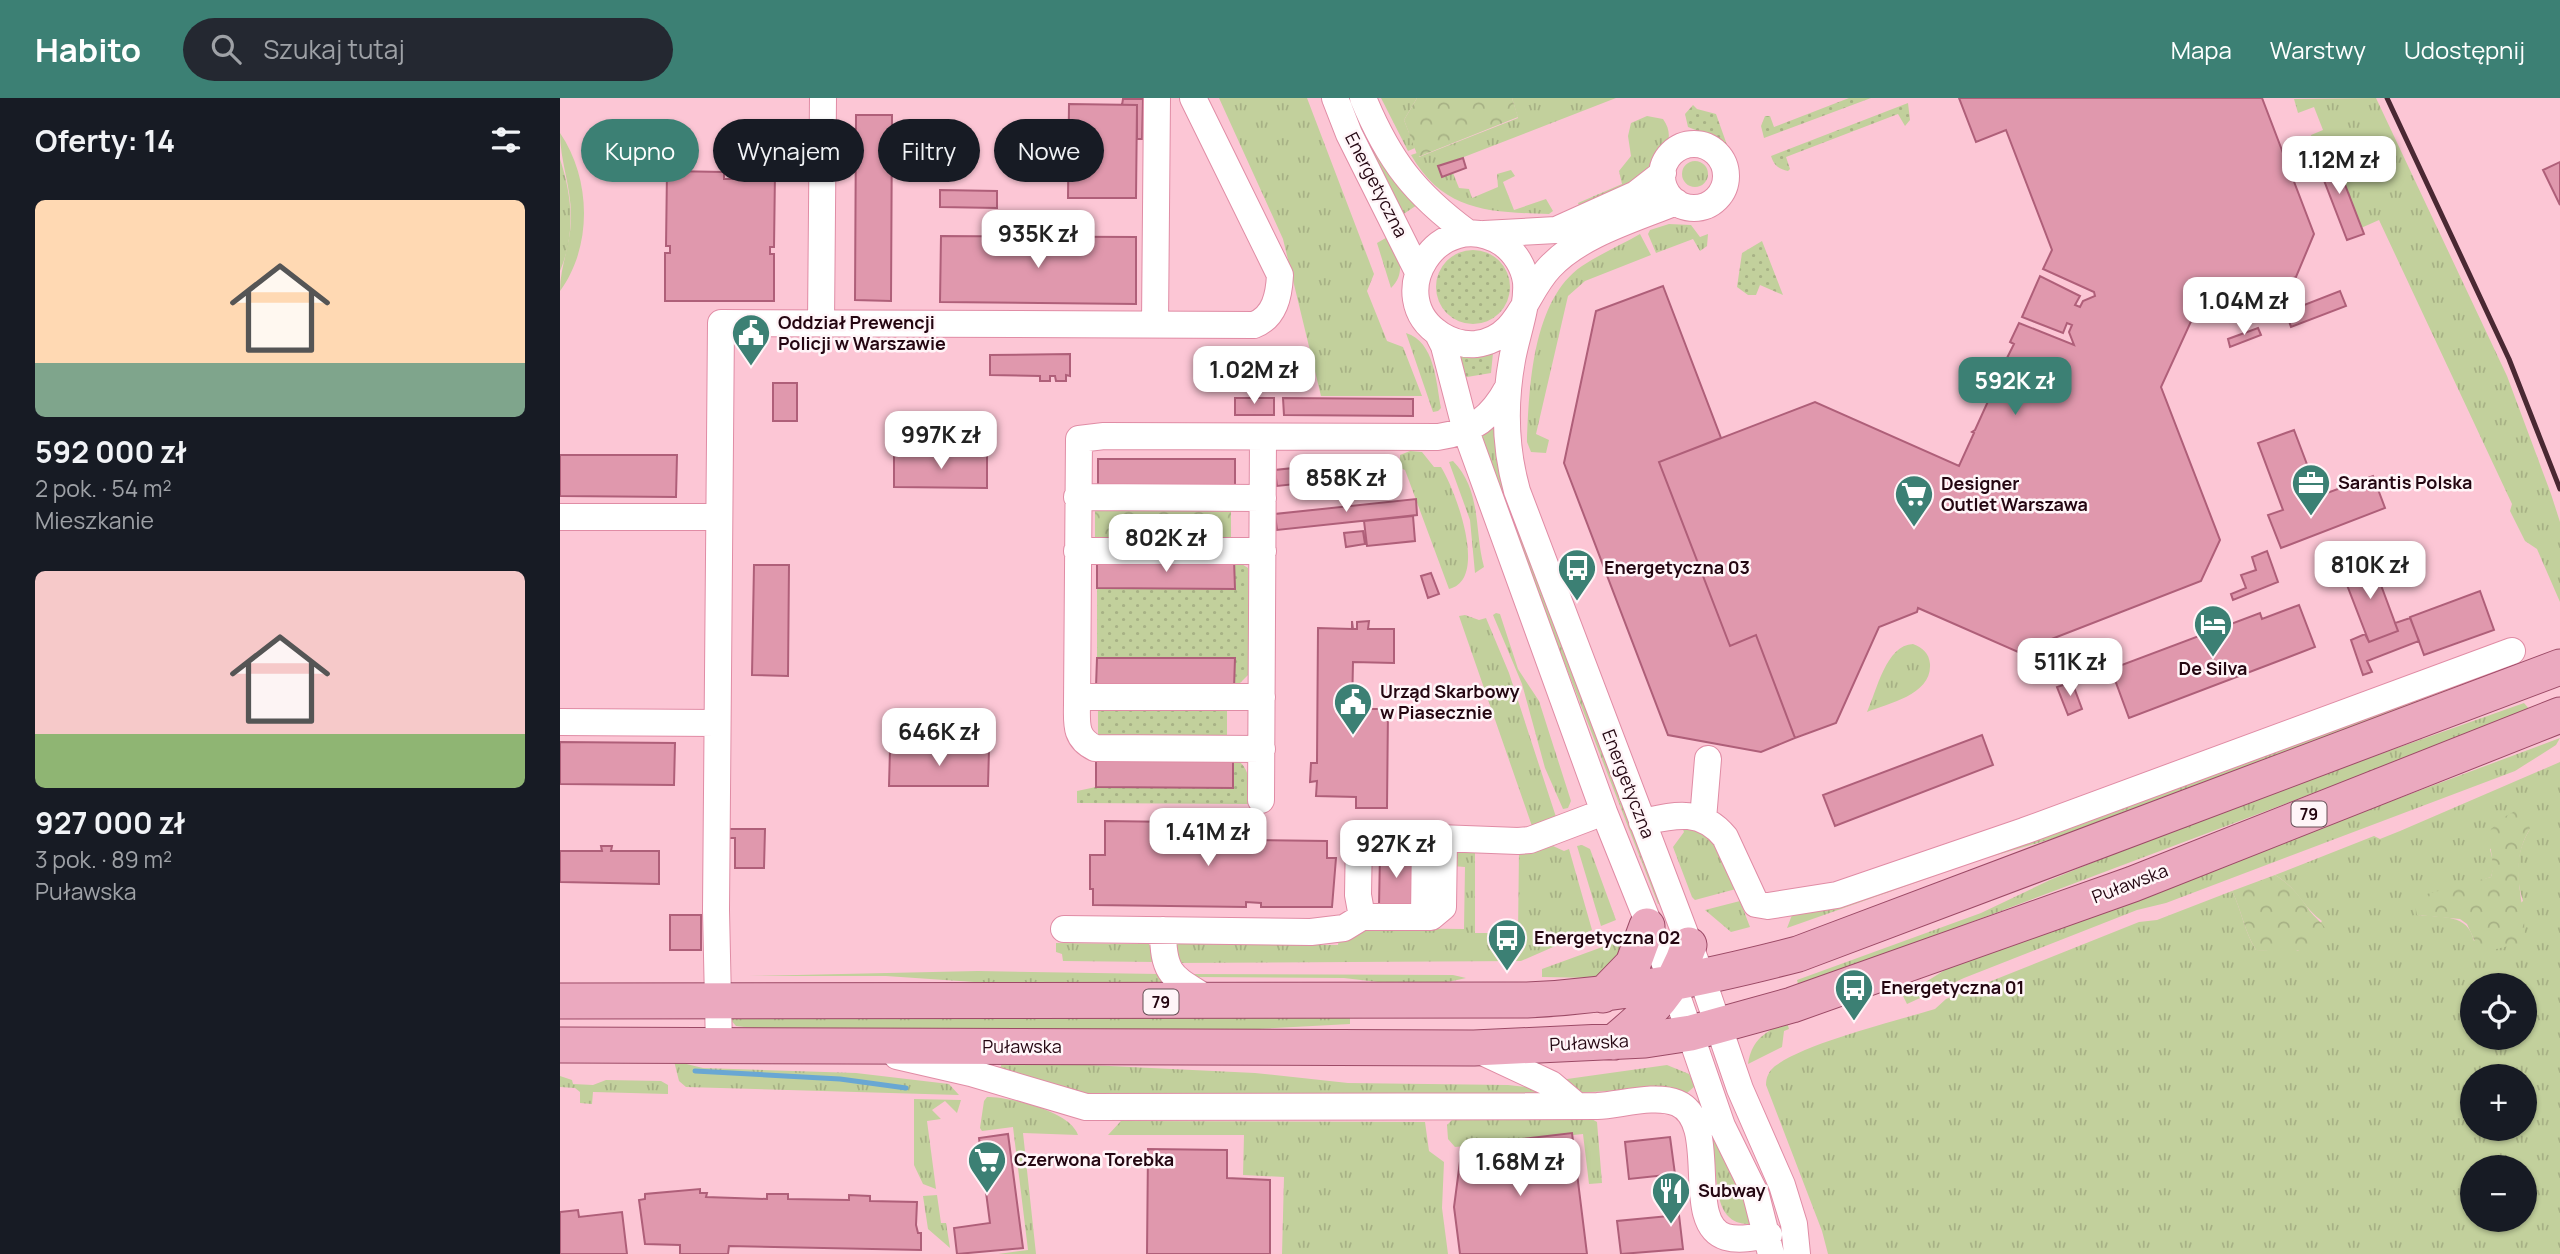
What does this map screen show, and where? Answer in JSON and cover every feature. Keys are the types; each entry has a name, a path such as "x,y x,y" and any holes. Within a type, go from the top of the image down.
{"main road":[{"name":"79","path":"560,1002 1527,1000 1603,995 1687,981 1798,954 2560,667"},
{"name":"Puławska","path":"560,1045 1474,1048 1614,1042 1704,1030 1792,1005 2082,902 2560,715"},
{"path":"1603,995 1633,964 1647,926"},
{"path":"1614,1042 1687,981 1689,945"}],"street":[{"path":"821,323 823,98"},
{"path":"1155,323 1157,98"},
{"path":"719,1047 716,910 721,323 1254,325 1263,321 1279,295 1280,275 1274,257 1193,98"},
{"name":"Energetyczna","path":"1335,98 1349,134 1418,272 1416,298 1427,323 1437,332 1444,346 1466,431 1647,926 1687,981 1704,1030 1722,1126 1756,1195 1770,1244"},
{"name":"Energetyczna","path":"1363,98 1409,181 1429,204 1475,234 1506,246 1515,255 1526,279 1524,306 1508,385 1508,447 1524,516 1689,945"},
{"path":"1693,144 1711,149 1723,163 1726,182 1716,199 1700,207 1676,202 1668,194 1663,173 1665,164 1675,150 1693,144"},
{"path":"1418,272 1424,260 1443,241 1475,234 1556,230 1636,194 1663,173"},
{"path":"1437,332 1461,343 1487,342 1510,328 1549,267 1565,254 1676,202"},
{"path":"1262,749 1095,748 1077,732 1077,444 1083,437 1438,437 1466,431 1493,412 1508,385"},
{"path":"1261,800 1263,437"},
{"path":"1077,497 1263,498"},
{"path":"560,517 719,517"},
{"path":"1077,551 1263,551"},
{"path":"1642,822 1689,814 1703,819 1725,837 1756,904 1768,906 1837,895 2024,831 2512,652"},
{"path":"1077,696 1262,697"},
{"path":"560,722 718,723"},
{"path":"1703,819 1708,759"},
{"path":"1363,917 1358,895 1359,835 1530,840 1604,812"},
{"path":"1064,929 1311,932 1344,928 1363,917 1424,917 1435,838"},
{"path":"1163,930 1166,968 1175,978 1211,1001"},
{"name":"Energetyczna","path":"1704,1030 1740,1088 1791,1210 1797,1254"},
{"path":"855,1047 971,1073 1086,1107 1577,1106 1665,1101 1682,1106 1696,1127 1705,1206 1713,1227 1727,1238 1770,1244"},
{"path":"1474,1048 1551,1084 1577,1106"}],"green space":[{"path":"1219,98 1307,98 1374,274 1367,291 1387,341 1403,347 1422,396 1321,396 1283,239"},
{"path":"1347,98 1353,98 1417,205 1402,215"},
{"path":"1381,98 1417,98 1404,120 1415,148 1408,151"},
{"path":"1417,98 1512,98 1518,117 1418,157 1404,120"},
{"path":"1512,98 1616,98 1438,167 1442,177 1453,173 1459,188 1469,189 1472,198 1498,187 1497,174 1511,170 1515,176 1503,182 1514,210 1546,199 1553,211 1549,214 1488,209 1453,198 1424,174 1411,155 1417,153 1419,157 1518,118"},
{"path":"1849,98 1871,98 1764,138 1761,126 1765,116 1770,116 1774,127"},
{"path":"2376,98 2507,376 2551,494 2560,522 2560,602 2537,549 2525,541 2510,511 2512,504 2379,220 2361,228 2332,151 2318,156 2311,135 2323,130 2314,107 2298,113 2294,99"},
{"path":"1908,103 1910,120 1905,126 1898,114 1786,157 1790,169 1788,171 1779,168 1772,159 1771,156"},
{"path":"1693,105 1697,109 1716,114 1727,145 1688,127 1685,114"},
{"path":"1647,116 1663,119 1669,134 1666,148 1656,162 1625,185 1580,209 1578,203 1622,184 1619,171 1631,156 1628,136 1631,123"},
{"path":"560,133 578,170 584,212 578,254 560,291 571,215"},
{"path":"560,159 569,201 570,229 560,271"},
{"path":"1695,161 1704,165 1708,174 1704,183 1695,187 1686,183 1682,174 1686,165"},
{"path":"1669,224 1691,225 1700,237 1708,234 1707,246 1700,251 1693,239 1656,253 1648,234 1650,230"},
{"path":"1640,234 1651,255 1585,281 1568,296 1536,434 1549,440 1546,453 1531,452 1527,442 1532,372 1543,322 1553,300 1565,281 1582,266"},
{"path":"1391,235 1400,269 1391,288 1377,243"},
{"path":"1762,241 1783,295 1760,285 1756,295 1748,295 1737,287 1742,253"},
{"path":"1466,250 1480,250 1494,256 1504,266 1510,287 1508,301 1494,318 1480,324 1466,324 1452,318 1442,308 1436,294 1436,280 1442,266 1452,256"},
{"path":"1406,333 1423,345 1433,364 1441,408 1438,411 1433,412"},
{"path":"1493,353 1491,373 1461,378 1460,356"},
{"path":"1493,423 1663,903 1658,904 1477,437"},
{"path":"1410,451 1422,452 1434,467 1441,467 1461,514 1466,534 1467,570 1461,582 1449,589 1405,470 1400,468 1400,455"},
{"path":"1453,461 1469,485 1476,511 1484,567 1475,573 1470,520 1449,462"},
{"path":"1095,503 1231,504 1231,545 1095,544"},
{"path":"1234,559 1248,568 1249,674 1234,689 1234,658 1097,658 1097,588 1234,589"},
{"path":"1500,614 1518,669 1539,701 1571,801 1568,808 1563,809 1545,768 1522,684 1493,615"},
{"path":"1465,615 1479,620 1486,618 1509,673 1557,820 1533,829 1459,616"},
{"path":"1913,644 1925,651 1929,660 1929,675 1924,683 1908,696 1867,712 1889,660 1904,646"},
{"path":"2489,670 2490,675 2082,830 1980,860 1787,928 1792,915"},
{"path":"1098,701 1227,702 1227,743 1098,742"},
{"path":"2524,703 2531,711 1847,969 1798,984 1797,980 1981,913 2050,880 2211,814"},
{"path":"2560,738 2556,745 2515,771 2166,903 2137,910 1964,978 1907,1004 1903,996 1953,965"},
{"path":"1233,758 1247,771 1248,804 1077,803 1077,791 1096,787 1233,788"},
{"path":"2560,762 2560,1254 1828,1254 1822,1231 1766,1085 1768,1074 1775,1066 1829,1041 1935,1009 1946,999 2139,922 2157,920 2232,891 2256,950 2298,951 2322,921 2275,875 2374,836 2380,839","holes":["2530,829 2525,837 2518,864 2523,901 2474,941 2471,932 2460,921 2418,915 2452,890 2491,877 2494,866 2490,849"]},
{"path":"2524,806 2530,829 2523,843 2519,870 2525,942 2480,953 2467,924 2460,919 2417,915 2415,905 2423,895 2491,877 2491,829"},
{"path":"1681,825 1703,833 1718,848 1736,889 1695,900 1692,897 1673,847 1684,832"},
{"path":"1539,844 1541,850 1553,846 1564,851 1569,849 1592,930 1521,961 1173,963 1176,943 1189,938 1190,944 1338,945 1339,938 1372,928 1464,929 1465,867 1452,866 1457,851 1475,851 1475,933 1518,933 1519,851"},
{"path":"1577,846 1590,849 1616,920 1601,926"},
{"path":"2275,875 2294,891 2327,931 2304,949 2287,952 2256,950 2249,936 2232,891"},
{"path":"1740,901 1750,927 1731,932 1705,910"},
{"path":"1139,937 1149,944 1155,962 1063,961 1062,954 1056,952 1056,943 1138,944"},
{"path":"1627,938 1629,948 1599,978 1542,977 1542,969"},
{"path":"978,971 1159,974 1175,985 1018,985 886,976 748,976"},
{"path":"1185,974 1453,975 1466,978 1439,984 1403,985 1344,978 1194,977"},
{"path":"729,1018 1350,1018 1350,1024 1203,1032 769,1030 736,1026"},
{"path":"1787,1022 1789,1029 1784,1031 1782,1047 1748,1064 1756,1042 1772,1029"},
{"path":"674,1061 703,1068 856,1073 949,1084 959,1095 686,1087 679,1081"},
{"path":"1003,1061 1255,1073 1348,1083 1508,1085 1535,1088 1554,1095 1078,1098 1000,1068"},
{"path":"1667,1065 1689,1074 1695,1086 1687,1093 1666,1087 1577,1093 1560,1080"},
{"path":"560,1076 572,1080 573,1084 593,1085 606,1080 661,1081 668,1085 668,1094 593,1092 592,1104 580,1103 580,1092 575,1088 560,1087"},
{"path":"1700,1096 1741,1187 1751,1220 1749,1224 1737,1222 1728,1216 1722,1207 1712,1144 1697,1104"},
{"path":"987,1097 1024,1103 1052,1112 1073,1126 1078,1135 1023,1133 1036,1254 998,1254 1028,1250 1013,1127 982,1131 980,1128"},
{"path":"914,1099 961,1100 957,1113 945,1101 932,1110 941,1119 927,1121 936,1189 923,1184 914,1165"},
{"path":"1590,1118 1597,1122 1602,1183 1589,1184 1583,1134 1455,1147 1448,1139 1447,1125 1453,1119"},
{"path":"1121,1121 1425,1122 1429,1151 1444,1162 1442,1208 1448,1254 1282,1254 1284,1177 1243,1175 1244,1135 1108,1135"},
{"path":"937,1195 941,1223 946,1223 950,1248 928,1229 923,1196"}],"building":[{"path":"1959,98 2262,98 2314,234 2296,277 2193,317 2161,387 2220,540 2201,581 2018,652 1918,608 1917,612 1879,627 1836,723 1795,738 1756,635 1730,646 1659,462 1815,402 1959,466 1990,397 1988,396 2014,344 2010,342 2019,323 2074,345 2069,332 2072,325 2067,323 2063,333 2022,317 2040,276 2080,296 2075,305 2080,307 2083,301 2095,296 2094,292 2043,269 2052,250 2006,130 1976,142"},
{"path":"1123,99 1143,99 1142,139 1137,139 1137,105 1122,105"},
{"path":"1069,104 1137,105 1136,198 1068,198 1068,182 1104,182 1104,119 1069,119"},
{"path":"856,115 892,115 892,119 878,119 878,182 892,182 891,301 855,300 856,182 864,182 864,119 856,119"},
{"path":"2332,151 2364,234 2347,240 2315,157"},
{"path":"1463,158 1466,168 1442,177 1438,166"},
{"path":"2560,162 2560,205 2543,170"},
{"path":"699,172 713,172 713,182 775,182 774,247 770,247 770,254 774,254 774,301 665,301 665,253 670,253 670,246 666,246 667,182 699,182"},
{"path":"940,190 997,191 997,208 940,207"},
{"path":"941,236 1136,237 1136,304 940,302"},
{"path":"1663,286 1721,438 1659,462 1730,646 1756,635 1795,738 1761,752 1668,735 1564,463 1596,311"},
{"path":"2340,291 2346,306 2291,327 2286,312"},
{"path":"2258,328 2261,335 2230,347 2228,339"},
{"path":"1070,354 1070,376 1066,375 1066,381 1056,381 1055,376 1050,376 1050,381 1040,381 1040,376 990,375 990,355"},
{"path":"773,383 797,383 797,421 773,421"},
{"path":"1235,398 1274,398 1274,415 1235,415"},
{"path":"1283,398 1413,399 1413,416 1284,415"},
{"path":"2294,430 2319,496 2373,476 2385,508 2281,548 2268,515 2283,510 2258,443"},
{"path":"935,452 946,452 946,456 987,456 987,488 894,487 894,456 935,456"},
{"path":"560,455 677,455 676,497 560,496"},
{"path":"1388,458 1390,474 1277,486 1275,470"},
{"path":"1098,459 1235,459 1235,489 1098,488"},
{"path":"1416,499 1417,515 1277,530 1275,514"},
{"path":"1413,516 1415,541 1367,546 1364,521"},
{"path":"1363,531 1365,544 1346,547 1344,533"},
{"path":"2267,551 2278,582 2233,600 2231,594 2246,588 2241,575 2256,570 2252,557"},
{"path":"1097,558 1234,559 1235,589 1097,588"},
{"path":"2372,561 2398,631 2369,642 2342,572"},
{"path":"754,565 789,565 788,676 752,675"},
{"path":"1431,573 1439,594 1428,598 1421,576"},
{"path":"2480,591 2494,630 2424,655 2410,617"},
{"name":"De Silva","path":"2299,605 2315,647 2129,718 2111,669 2260,613 2262,619"},
{"path":"2410,618 2419,641 2367,661 2372,672 2363,675 2351,640 2365,634 2369,642 2398,631 2395,623"},
{"name":"Urząd Skarbowy w Piasecznie","path":"1352,621 1353,629 1357,629 1357,622 1369,621 1368,629 1394,629 1394,663 1353,662 1352,709 1388,709 1387,808 1356,808 1356,797 1316,796 1317,781 1310,782 1311,763 1317,763 1318,628 1352,629"},
{"path":"1097,658 1235,658 1234,689 1096,687"},
{"path":"2072,682 2082,709 2068,715 2057,687"},
{"path":"1982,735 1993,765 1835,826 1823,795"},
{"path":"560,742 675,743 674,785 560,784"},
{"path":"890,749 989,749 988,786 889,786"},
{"path":"1096,757 1233,758 1233,788 1096,787"},
{"path":"1105,821 1246,823 1246,840 1327,841 1327,858 1336,858 1332,907 1261,907 1261,903 1246,902 1246,907 1093,905 1090,855 1105,855"},
{"path":"728,829 765,829 764,868 735,868 735,838 727,838"},
{"path":"601,846 612,846 611,851 659,851 659,884 560,882 560,851 602,851"},
{"path":"1380,853 1413,854 1412,908 1379,907"},
{"path":"670,915 701,915 701,950 670,950"},
{"path":"1572,1133 1587,1254 1460,1254 1454,1207 1462,1146"},
{"path":"1008,1134 1023,1248 957,1254 954,1228 990,1223 979,1138"},
{"path":"1670,1137 1675,1174 1629,1179 1625,1142"},
{"path":"1148,1149 1227,1150 1227,1178 1270,1180 1270,1254 1147,1254"},
{"path":"700,1189 700,1193 707,1193 706,1197 767,1199 767,1194 788,1194 788,1199 849,1200 849,1195 870,1196 870,1201 917,1202 916,1225 918,1233 921,1233 921,1250 729,1246 728,1254 680,1254 680,1245 645,1244 639,1200 645,1199 645,1194"},
{"path":"578,1210 579,1217 622,1212 627,1254 560,1254 560,1212"},
{"path":"1679,1215 1683,1249 1621,1254 1617,1221"}],"waterway":[{"path":"695,1071 840,1079 906,1088"}],"railway":[{"path":"2387,98 2509,359 2560,489"}],"place":[{"name":"Oddział Prewencji Policji w Warszawie","path":"751,367"},
{"name":"Sarantis Polska","path":"2311,517"},
{"name":"Designer Outlet Warszawa","path":"1914,528"},
{"name":"Energetyczna 03","path":"1577,602"},
{"name":"De Silva","path":"2213,658"},
{"name":"Urząd Skarbowy w Piasecznie","path":"1353,736"},
{"name":"Energetyczna 02","path":"1507,972"},
{"name":"Energetyczna 01","path":"1854,1022"},
{"name":"Czerwona Torebka","path":"987,1194"},
{"name":"Subway","path":"1671,1225"}]}
